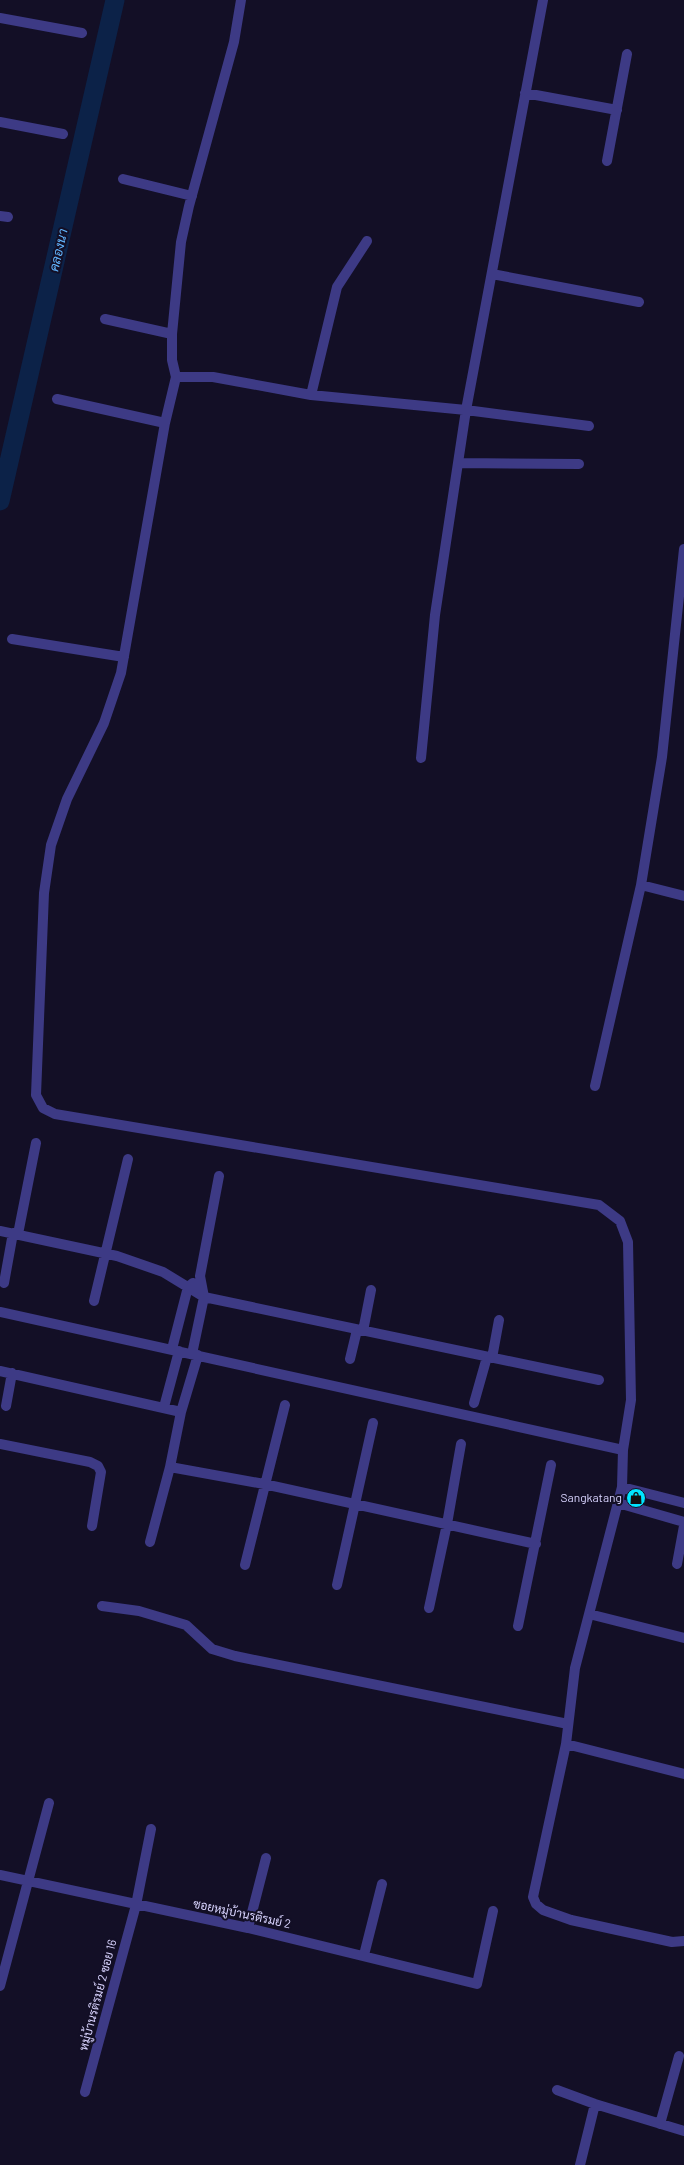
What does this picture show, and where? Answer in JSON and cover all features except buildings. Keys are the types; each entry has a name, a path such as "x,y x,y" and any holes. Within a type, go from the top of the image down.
{"street":[{"path":"241,0 234,42 181,242 172,334 172,360 176,377 165,423 121,674 104,723 67,800 51,845 44,893 36,1095 43,1108 63,1115 599,1205 620,1221 628,1242 631,1400 623,1450 622,1487 575,1668 566,1744 533,1897 536,1904 543,1910 571,1920 672,1942 684,1941"},
{"path":"421,758 435,615 466,410 543,0"},
{"path":"0,18 82,33"},
{"path":"608,161 626,54"},
{"path":"525,93 617,110"},
{"path":"0,122 63,134"},
{"path":"123,179 192,196"},
{"path":"311,395 337,287 367,241"},
{"path":"492,274 640,302"},
{"path":"104,320 172,334"},
{"path":"176,377 213,377 311,395 466,410 589,426"},
{"path":"57,398 165,423"},
{"path":"458,463 579,464"},
{"path":"595,1086 641,885 662,757 684,550"},
{"path":"12,639 124,657"},
{"path":"641,885 684,896"},
{"path":"4,1283 36,1143"},
{"path":"94,1301 128,1159"},
{"path":"150,1542 170,1467 195,1354 204,1297 200,1276 218,1176"},
{"path":"0,1231 106,1253 163,1272 204,1297 599,1380"},
{"path":"164,1407 188,1287 200,1276"},
{"path":"350,1360 360,1331 371,1290"},
{"path":"0,1312 623,1450"},
{"path":"474,1403 499,1320"},
{"path":"0,1371 181,1412"},
{"path":"6,1406 12,1374"},
{"path":"245,1565 264,1484 285,1405"},
{"path":"337,1586 373,1423"},
{"path":"0,1444 90,1462 98,1466 102,1472 92,1526"},
{"path":"429,1608 447,1524 460,1444"},
{"path":"518,1626 551,1465"},
{"path":"170,1467 264,1484 536,1544"},
{"path":"622,1487 684,1503"},
{"path":"618,1503 684,1522"},
{"path":"677,1564 684,1526"},
{"path":"102,1606 139,1611 186,1625 212,1649 235,1656 568,1724"},
{"path":"589,1614 684,1638"},
{"path":"566,1744 684,1774"},
{"path":"0,1986 49,1803"},
{"name":"หมู่บ้านรติรมย์ 2 ซอย 16","path":"85,2092 136,1905 151,1829"},
{"path":"248,1928 266,1858"},
{"name":"ซอยหมู่บ้านรติรมย์ 2","path":"0,1875 28,1883 248,1928 364,1955 477,1984 493,1912"},
{"path":"364,1955 382,1884"},
{"path":"660,2124 679,2056"},
{"path":"557,2090 595,2104 684,2131"},
{"path":"580,2165 595,2104"}],"waterway":[{"name":"คลองนา","path":"0,501 115,0"}],"place":[{"name":"Sangkatang","path":"636,1498"}]}
